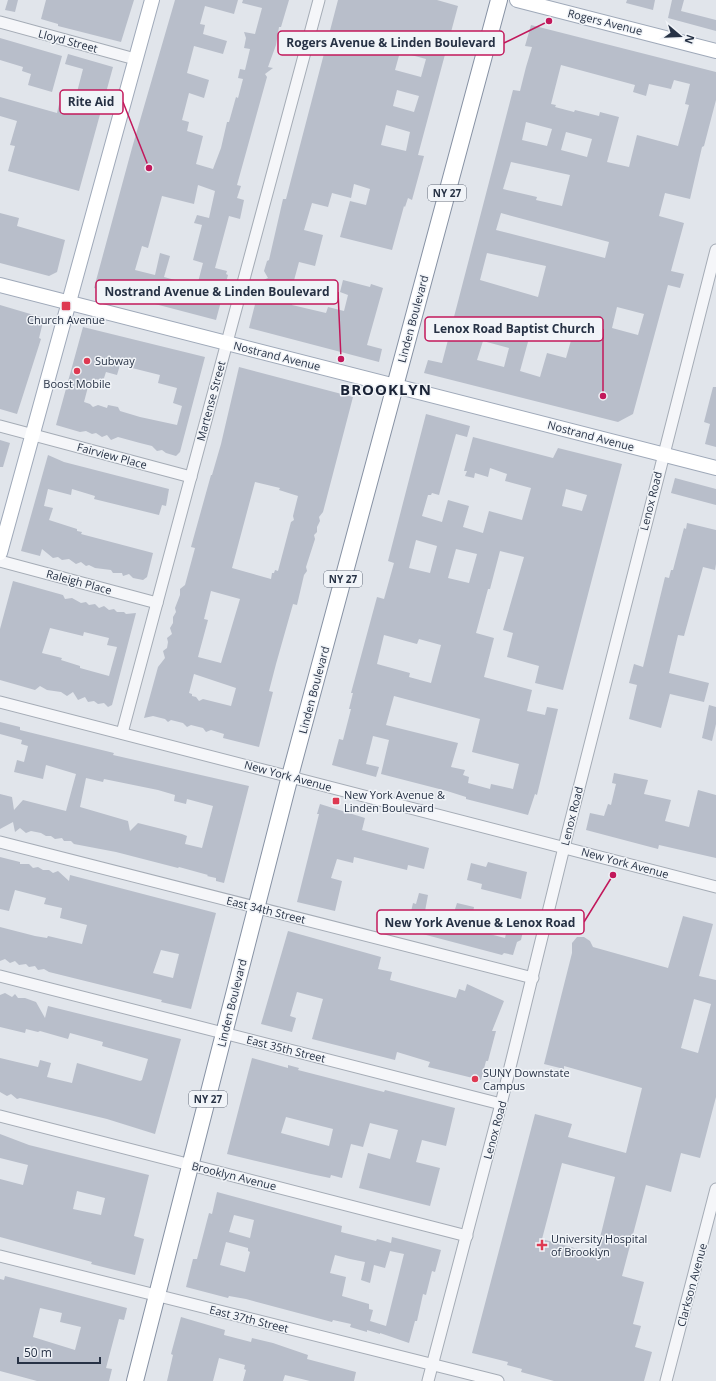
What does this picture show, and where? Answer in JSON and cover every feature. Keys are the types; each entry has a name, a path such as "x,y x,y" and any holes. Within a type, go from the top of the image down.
{"highway":[{"name":"Linden Boulevard","path":"136,1381 290,776 499,0"}],"main road":[{"path":"0,553 152,0"},
{"name":"Rogers Avenue","path":"517,0 716,51"},
{"name":"Nostrand Avenue","path":"0,285 716,468"}],"street":[{"name":"Martense Street","path":"122,733 319,0"},
{"name":"Lloyd Street","path":"0,22 135,59"},
{"name":"Lenox Road","path":"428,1381 501,1104 564,847 716,250"},
{"name":"Fairview Place","path":"0,426 191,477"},
{"name":"Raleigh Place","path":"0,561 157,603"},
{"name":"New York Avenue","path":"0,702 716,887"},
{"name":"East 34th Street","path":"0,842 533,978"},
{"name":"East 35th Street","path":"0,976 501,1104"},
{"name":"Brooklyn Avenue","path":"0,1116 467,1236"},
{"name":"Clarkson Avenue","path":"666,1381 716,1189"},
{"name":"East 37th Street","path":"0,1256 498,1381"}],"building":[{"path":"8,0 18,0 15,12 5,10"},
{"path":"46,0 134,0 121,42 58,26 58,24 41,19"},
{"path":"175,0 238,0 234,14 205,6 200,24 205,25 203,34 227,41 223,54 194,46 187,73 209,80 204,98 189,93 182,120 189,122 187,131 203,136 196,164 213,169 221,148 227,122 229,122 236,97 238,98 243,79 238,78 240,69 245,70 250,49 244,48 246,38 244,32 255,34 262,8 242,3 243,0 289,0 281,27 279,27 276,45 268,67 273,68 265,74 267,77 237,185 241,186 237,198 244,200 240,219 229,216 215,268 227,271 226,274 228,275 216,320 94,288 132,148","holes":["198,185 215,191 209,218 197,215 194,223 202,225 193,260 203,263 197,286 164,277 170,256 160,253 155,275 135,270 142,246 148,248 162,196 194,204"]},
{"path":"338,0 437,0 458,6 418,155 424,156 412,200 408,198 405,207 404,206 392,250 340,237 350,201 366,205 370,189 354,184 351,198 332,193 328,207 312,203 304,230 323,235 315,266 299,262 290,295 294,296 292,305 326,313 328,307 344,311 348,295 340,292 343,280 370,287 371,284 383,288 367,345 382,349 379,362 249,328 261,281 268,278 264,271 267,261 269,260 283,199 286,199","holes":["400,52 426,59 421,77 395,70","397,90 419,96 414,112 393,106","386,125 410,132 406,151 381,145"]},
{"path":"627,0 655,0 653,10 626,3"},
{"path":"672,0 684,0 681,11 716,20 716,31 668,18"},
{"path":"531,25 716,72 716,100 704,146 702,147 690,199 665,193 659,216 684,223 671,271 684,274 680,288 668,285 633,414 618,422 424,373 428,360 442,363 513,90 520,91 532,47 525,46","holes":["561,65 635,85 633,92 646,96 649,84 671,89 674,80 690,84 685,104 689,105 678,146 637,135 629,167 607,162 619,117 600,112 599,116 575,110 574,112 555,107 556,105 551,104","526,122 552,129 547,146 522,140","566,132 592,139 587,157 561,150","511,162 570,175 562,206 536,200 537,197 503,189","501,213 609,242 605,258 496,230","487,253 546,266 538,297 480,280","617,307 644,314 638,335 612,328","534,320 574,330 566,358 547,353 540,377 520,371","483,341 509,348 504,367 477,360"]},
{"path":"0,38 62,56 52,92 28,85 31,74 22,71 23,67 0,60"},
{"path":"68,54 113,67 79,191 8,171 15,146 10,145 17,121 0,116 0,97 57,113 61,96 75,100 83,69 65,64"},
{"path":"0,213 19,218 17,226 65,240 57,272 49,276 0,263"},
{"path":"0,305 44,318 39,338 41,339 17,414 0,409"},
{"path":"83,327 205,357 180,452 176,456 162,450 157,451 152,446 118,437 111,440 107,435 102,437 96,433 92,434 86,431 80,432 56,425","holes":["120,365 160,375 158,383 177,388 173,403 182,406 177,425 120,411 118,407 108,405 107,408 98,405 93,407 84,402 89,383 94,385 96,379 103,381 106,372 117,375"]},
{"path":"239,367 353,397 323,512 319,517 320,521 317,527 317,532 314,535 315,539 306,567 307,571 304,575 297,605 293,604 276,664 269,691 273,692 259,747 223,738 224,734 211,730 206,732 203,728 191,725 187,727 183,723 171,720 168,722 165,719 153,716 144,718 158,667 165,658 163,651 167,648 167,638 172,634 170,628 176,612 175,608 180,595 180,589 185,585 195,548 191,547 221,444","holes":["255,482 280,488 279,490 298,496 293,516 294,520 291,522 278,571 275,570 274,573 272,573 271,579 232,568","211,591 240,599 221,663 198,657 208,620 204,619","194,674 236,688 231,706 203,699 199,701 196,697 189,693"]},
{"path":"713,387 716,387 716,447 705,444 710,424 704,422"},
{"path":"426,414 470,426 467,437 456,434 439,495 432,493 431,495 428,495 422,516 442,522 448,500 469,506 463,527 483,533 489,511 522,520 531,488 505,481 507,474 490,468 488,477 475,473 474,478 465,476 467,471 464,471 473,437 553,458 558,448 622,464 563,690 535,683 539,666 507,657 513,633 503,630 524,557 500,551 476,633 494,638 484,677 532,690 527,711 545,715 547,707 558,709 537,795 535,794 528,815 466,799 466,797 447,791 381,774 389,740 373,736 366,764 379,767 376,777 332,765 339,739 343,740 351,709 349,709 353,693 351,693 377,597 384,599 394,563 388,561","holes":["566,489 587,495 582,511 562,506","416,540 437,546 430,573 409,568","456,549 477,554 469,583 448,578","384,635 417,644 419,639 441,645 431,683 409,677 410,673 377,664","394,696 480,719 472,752 519,764 513,789 491,784 490,789 468,783 469,777 463,775 465,770 451,767 458,743 386,725"]},
{"path":"0,440 10,443 3,467 0,467"},
{"path":"48,455 64,462 169,489 166,506 162,505 159,515 94,499 95,496 72,489 71,495 48,489 44,506 53,508 49,520 77,529 77,531 82,532 81,534 153,553 147,577 143,580 133,578 129,574 123,576 122,573 113,573 111,570 95,568 89,565 86,566 81,562 76,564 69,559 62,560 58,557 53,558 42,549 40,556 21,551"},
{"path":"675,478 716,489 716,505 671,493"},
{"path":"687,523 716,530 716,564 715,570 703,567 684,636 678,635 669,673 709,683 704,702 670,694 661,728 629,719 637,685 629,683 634,664 643,667 665,577 669,578 671,570 673,570 684,528 686,529"},
{"path":"13,581 63,595 65,599 72,598 81,603 86,602 89,605 95,604 99,608 104,606 109,610 114,609 117,612 124,612 126,614 136,613 112,705 108,707 104,703 98,704 94,701 88,702 85,697 78,700 73,692 67,696 61,692 47,690 40,686 35,690 0,680 0,629","holes":["50,628 83,636 84,632 109,638 107,645 117,647 109,676 80,668 80,666 61,660 62,658 42,653"]},
{"path":"709,705 716,707 716,724 712,741 702,738"},
{"path":"0,722 20,727 20,730 114,753 113,755 249,786 224,883 216,881 216,878 207,876 208,875 116,852 74,844 71,841 64,841 62,838 55,839 51,836 46,836 41,833 31,831 26,833 20,828 15,832 13,822 0,829 0,794 12,797 14,810 23,800 66,811 76,774 46,765 43,779 14,772 17,760 24,762 28,746 21,744 22,740 0,734","holes":["86,778 103,782 104,779 158,790 175,795 174,801 186,804 187,799 213,806 202,848 185,844 187,836 182,834 138,823 130,831 128,821 80,807"]},
{"path":"614,773 648,780 644,794 671,800 665,821 689,827 698,790 716,795 716,858 659,845 658,849 586,830 590,813 604,816 608,804 611,805 616,784 612,783"},
{"path":"320,804 365,818 362,830 429,848 424,869 408,865 407,870 354,857 353,863 337,859 331,878 342,881 335,911 297,902 319,814 317,814"},
{"path":"0,857 20,862 20,864 29,864 33,868 38,867 43,870 49,870 53,873 58,871 69,881 70,875 216,913 191,1009 161,1002 162,1000 49,972 44,969 38,970 35,966 29,967 26,964 19,965 15,961 10,963 5,959 0,961 0,927 35,936 47,938 48,936 82,944 87,925 60,918 62,908 44,904 46,898 15,890 9,911 0,909","holes":["161,950 179,954 173,978 153,973"]},
{"path":"488,862 527,872 521,899 481,889 482,884 467,880 471,863 486,867"},
{"path":"419,893 428,895 423,922 449,928 457,903 474,907 470,929 505,938 510,916 521,919 520,923 523,924 524,927 521,940 517,942 513,955 504,953 502,955 411,931 413,919 410,916 413,903 416,904"},
{"path":"683,916 713,924 699,976 716,980 716,1097 700,1158 681,1153 671,1192 646,1185 622,1276 644,1282 633,1324 641,1326 635,1347 652,1352 644,1381 554,1381 521,1372 522,1369 507,1365 508,1362 472,1353 535,1114 572,1124 568,1137 626,1153 642,1088 564,1066 564,1069 544,1064 572,953 572,943 577,937 584,937 590,941 593,947 668,968","holes":["694,999 711,1004 698,1053 681,1048","562,1163 615,1177 596,1254 542,1239"]},
{"path":"288,931 381,957 378,969 392,972 390,980 456,998 459,989 465,991 467,984 504,1001 492,1031 496,1031 481,1080 428,1067 430,1062 397,1052 395,1060 312,1039 323,999 297,992 290,1016 296,1018 292,1032 261,1024"},
{"path":"5,993 12,997 15,994 18,998 25,998 36,1002 45,1018 48,1006 181,1039 155,1134 107,1119 20,1098 17,1099 11,1094 7,1096 0,1092 0,1058 38,1067 40,1060 51,1063 47,1077 72,1083 77,1063 140,1081 142,1080 148,1059 102,1046 103,1042 70,1033 68,1039 40,1031 38,1032 26,1029 25,1033 0,1027 0,995"},
{"path":"252,1058 288,1068 288,1065 299,1068 298,1070 455,1108 446,1146 422,1140 416,1162 440,1168 430,1206 359,1188 368,1153 390,1159 398,1130 370,1123 363,1147 351,1144 342,1178 331,1175 330,1178 227,1154","holes":["286,1117 333,1129 329,1146 281,1133"]},
{"path":"0,1134 29,1145 149,1175 134,1236 144,1239 135,1275 91,1264 92,1262 0,1237 0,1179 23,1185 28,1165 0,1158","holes":["77,1191 105,1198 101,1215 73,1209"]},
{"path":"217,1192 342,1226 341,1232 376,1241 377,1239 391,1243 392,1237 441,1250 435,1272 432,1271 426,1295 423,1294 417,1321 415,1321 409,1343 380,1333 367,1330 367,1332 350,1327 351,1324 333,1320 332,1322 246,1299 229,1296 228,1298 186,1287 193,1259 197,1259 209,1213 212,1214","holes":["234,1215 254,1220 250,1238 229,1232","226,1242 248,1248 248,1251 250,1252 245,1272 220,1265","390,1251 404,1254 386,1326 370,1321 373,1310 369,1309 369,1304 342,1296 346,1277 330,1273 335,1255 365,1262 361,1280 370,1283 374,1265 385,1268"]},
{"path":"5,1276 127,1308 124,1320 119,1319 106,1368 112,1369 109,1381 37,1381 0,1371 0,1279 4,1280","holes":["40,1308 62,1313 60,1322 81,1327 75,1350 33,1337"]},
{"path":"181,1317 225,1330 224,1335 251,1342 252,1338 273,1343 308,1355 307,1359 356,1372 354,1381 310,1381 285,1375 283,1381 243,1381 246,1370 244,1369 245,1365 219,1358 213,1381 167,1381 173,1355 171,1354"}],"place":[{"name":"Rogers Avenue & Linden Boulevard","path":"549,21"},
{"name":"Rite Aid","path":"149,168"},
{"name":"Church Avenue","path":"66,306"},
{"name":"Nostrand Avenue & Linden Boulevard","path":"341,359"},
{"name":"Subway","path":"87,361"},
{"name":"Boost Mobile","path":"77,371"},
{"name":"Lenox Road Baptist Church","path":"603,396"},
{"name":"New York Avenue & Linden Boulevard","path":"336,801"},
{"name":"New York Avenue & Lenox Road","path":"613,875"},
{"name":"SUNY Downstate Campus","path":"475,1079"},
{"name":"University Hospital of Brooklyn","path":"542,1245"}],"district":[{"name":"BROOKLYN","path":"386,390"}]}
